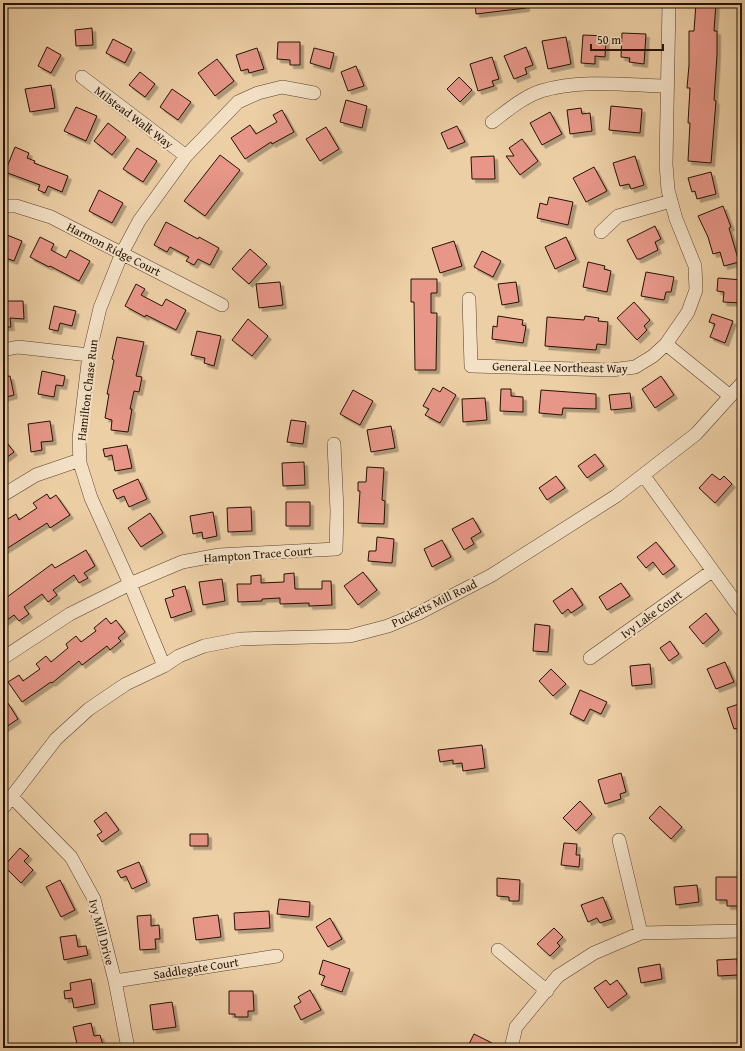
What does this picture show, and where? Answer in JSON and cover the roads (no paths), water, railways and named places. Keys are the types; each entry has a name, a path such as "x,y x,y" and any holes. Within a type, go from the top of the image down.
{"street":[{"name":"General Lee Northeast Way","path":"469,299 471,366 611,370 636,367 653,356 666,344 688,312 696,290 695,266 676,219 668,190 666,164 669,3"},
{"name":"Milstead Walk Way","path":"82,77 186,156"},
{"path":"492,122 518,103 540,91 575,84 667,86"},
{"name":"Hamilton Chase Run","path":"164,666 130,584 91,498 80,460 79,438 89,355 100,308 122,253 139,221 186,156 238,102 258,93 282,87 314,93"},
{"path":"602,232 618,216 671,201"},
{"name":"Harmon Ridge Court","path":"3,206 16,206 52,216 222,305"},
{"path":"666,344 730,396"},
{"path":"3,350 18,347 89,355"},
{"name":"Pucketts Mill Road","path":"3,808 56,739 89,709 126,684 164,666 179,656 204,646 240,639 350,636 388,626 419,613 492,575 616,496 644,476 696,434 742,383"},
{"name":"Hampton Trace Court","path":"3,658 70,614 130,584 182,562 219,555 336,549 337,511 334,444"},
{"path":"3,495 36,476 80,460"},
{"path":"644,476 742,611"},
{"name":"Ivy Lake Court","path":"590,658 712,571"},
{"name":"Ivy Mill Drive","path":"12,797 71,857 94,899 115,981 128,1048"},
{"path":"619,840 641,932"},
{"path":"511,1048 516,1027 558,976 594,953 641,932 742,931"},
{"path":"498,950 547,991"},
{"name":"Saddlegate Court","path":"115,981 277,956"}]}
